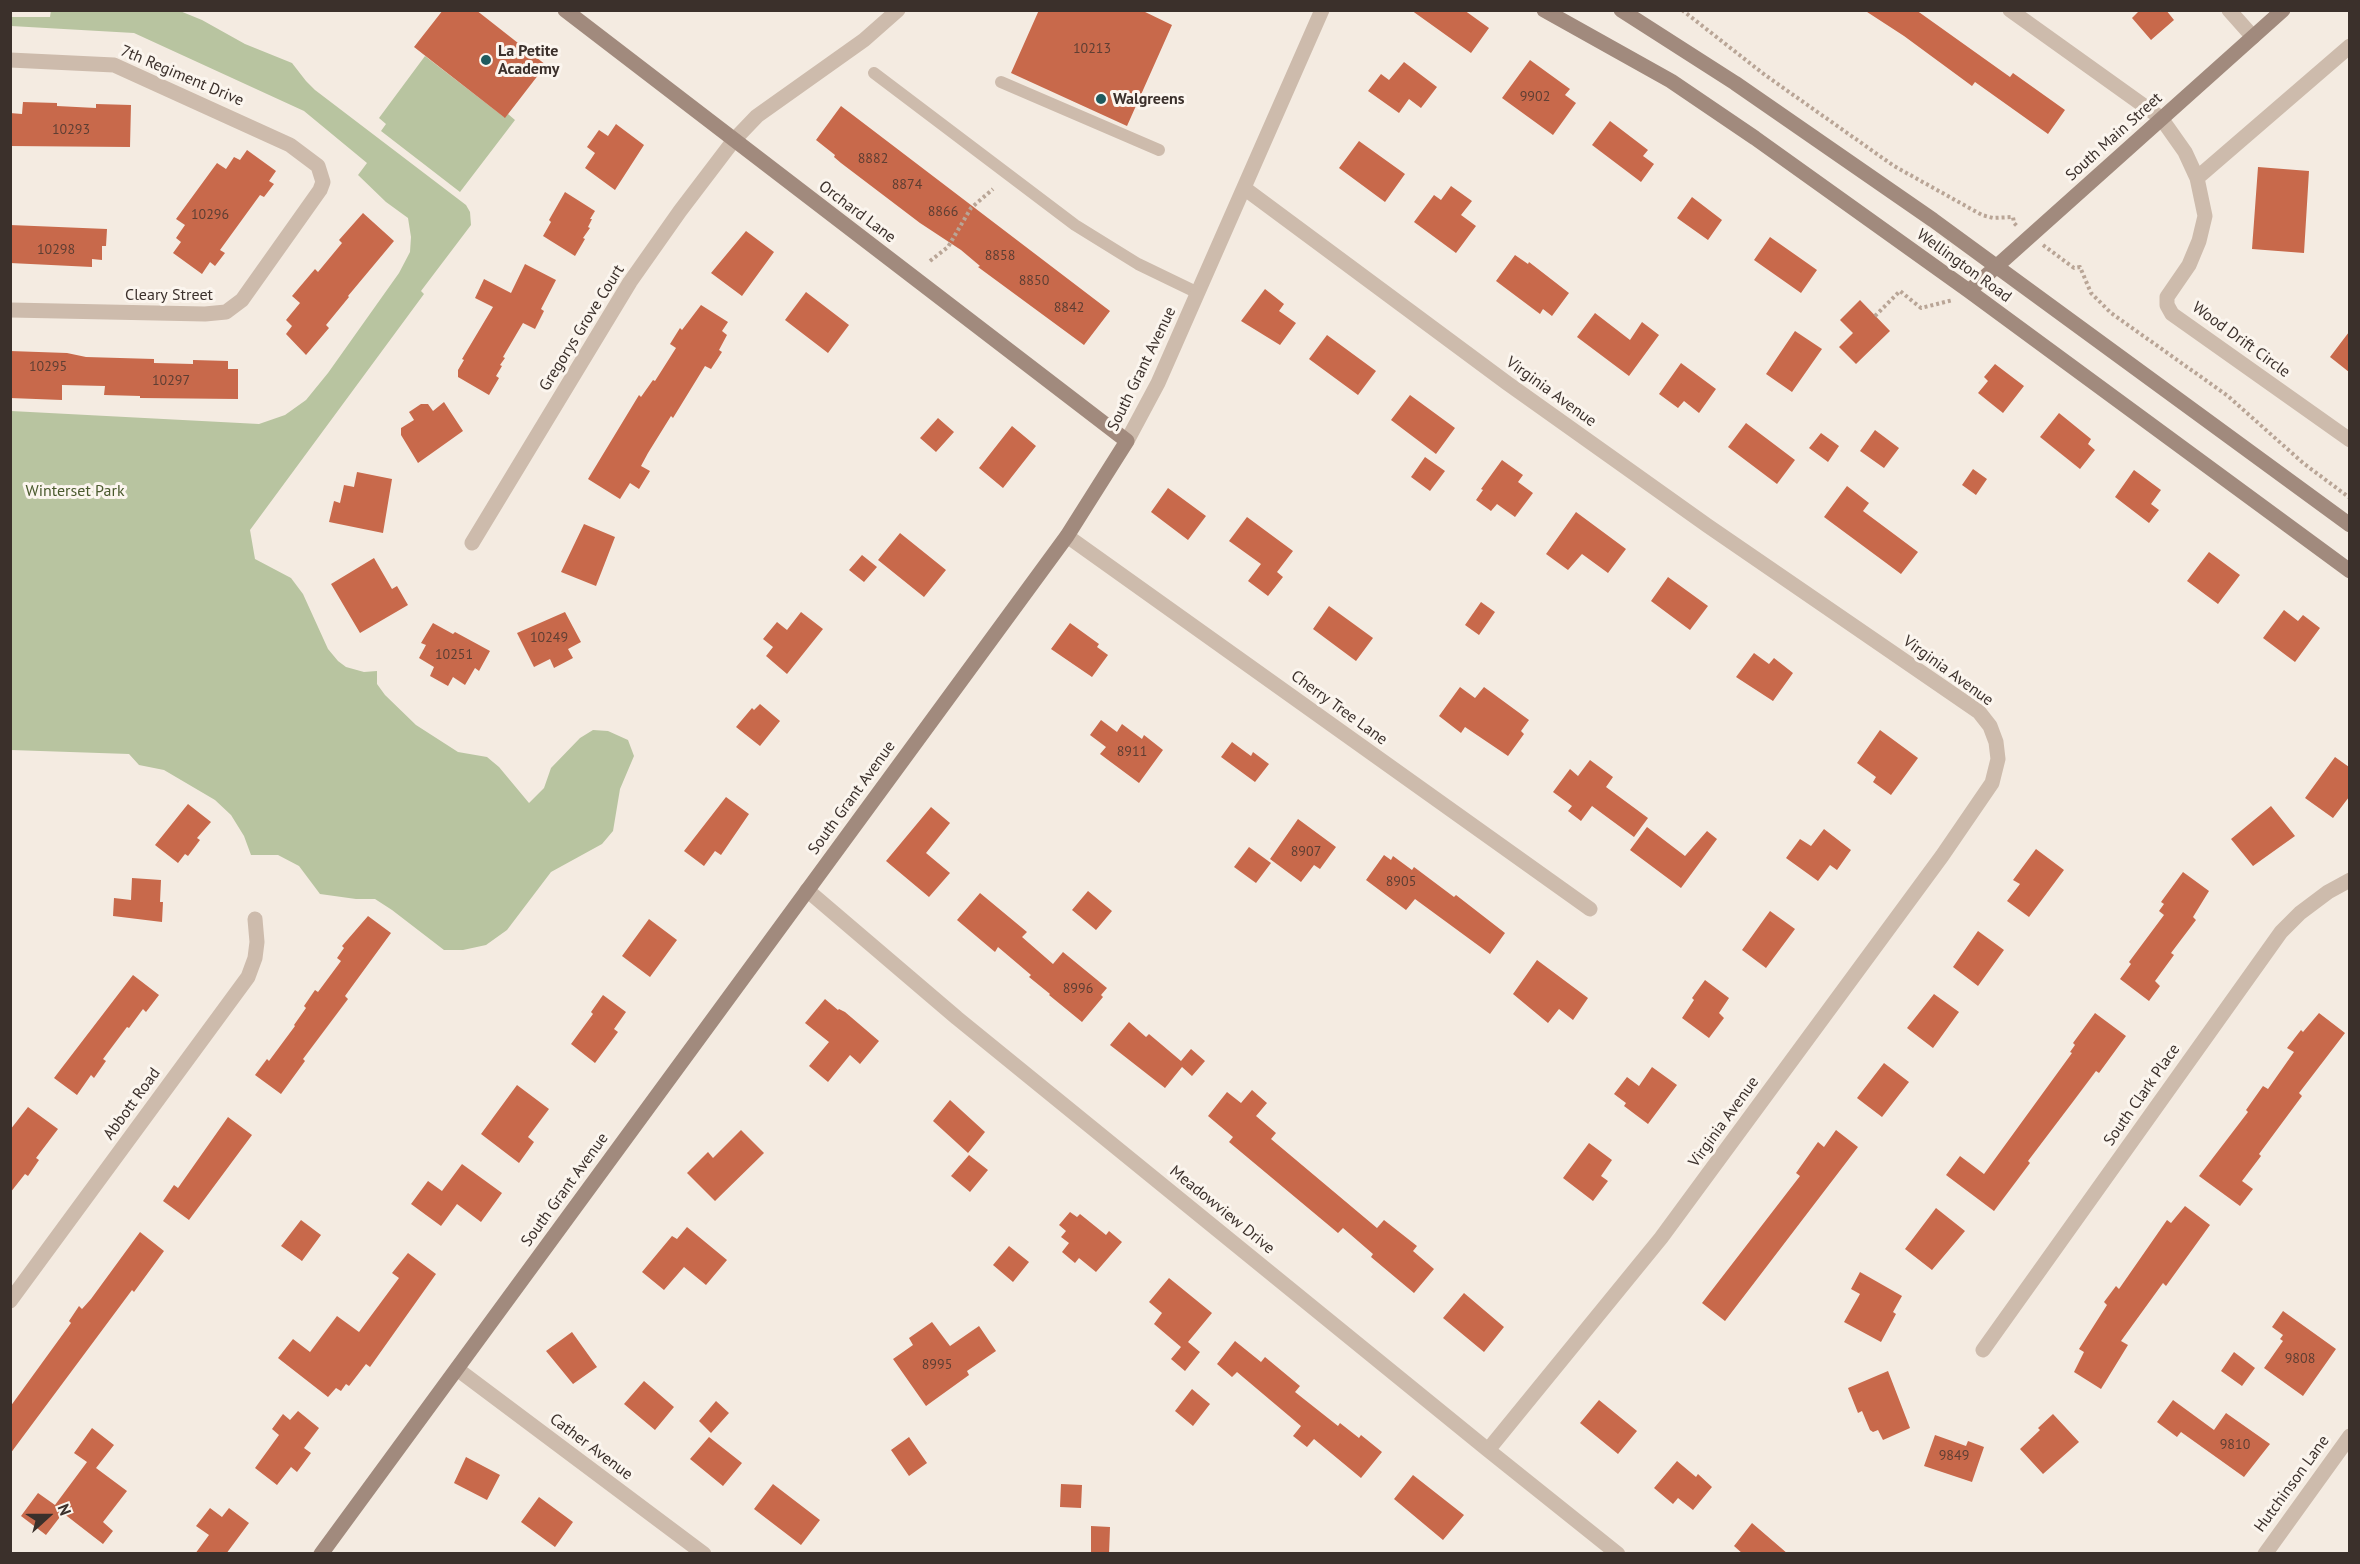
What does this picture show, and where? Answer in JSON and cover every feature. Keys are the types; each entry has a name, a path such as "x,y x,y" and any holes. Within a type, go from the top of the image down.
{"street":[{"name":"Orchard Lane","path":"565,10 1127,441"},
{"name":"Gregorys Grove Court","path":"472,543 630,282 734,140 757,116 864,40 898,10"},
{"name":"South Grant Avenue","path":"321,1554 1067,536 1127,441 1158,382 1322,10"},
{"name":"Wellington Road","path":"1544,10 1671,81 1755,138 1969,291 2349,571"},
{"name":"Wellington Road","path":"1621,10 1735,82 1933,220 2349,525"},
{"name":"Wood Drift Circle","path":"2010,10 2161,118 2185,152 2197,178 2205,216 2199,241 2189,265 2167,297 2167,305 2172,314 2349,440"},
{"path":"2229,10 2253,37"},
{"name":"South Main Street","path":"1969,291 2283,10"},
{"path":"2197,178 2349,46"},
{"name":"7th Regiment Drive","path":"10,60 114,65 273,136 308,157 322,173"},
{"name":"Cleary Street","path":"10,310 205,314 226,312 242,300 320,190 323,182 322,173"},
{"name":"Virginia Avenue","path":"1244,188 1508,383 1708,526 1979,712 1990,726 1996,742 1998,759 1992,783 1942,856 1661,1238 1488,1450"},
{"name":"Cherry Tree Lane","path":"1067,536 1590,909"},
{"name":"South Clark Place","path":"1983,1350 2281,932 2328,892 2349,880"},
{"name":"Meadowview Drive","path":"807,890 957,1018 1618,1554"},
{"name":"Abbott Road","path":"10,1302 248,977 255,958 257,942 255,919"},
{"name":"Cather Avenue","path":"457,1369 704,1554"},
{"name":"Hutchinson Lane","path":"2265,1554 2349,1436"}],"lane":[{"path":"874,73 1075,225 1138,264 1198,293"},
{"path":"1001,82 1159,150"}],"path":[{"path":"1682,10 1765,75 1894,166 1982,215 1999,218 2013,216 2014,223"},
{"path":"930,261 948,247 972,208 993,189"},
{"path":"2074,268 2080,267 2091,293 2111,313 2228,396 2303,463 2349,498"},
{"path":"1875,316 1900,291 1921,308 1947,302"}],"green space":[{"name":"Winterset Park","path":"51,10 180,11 202,20 245,44 292,63 315,90 466,205 470,212 471,225 421,291 424,294 250,530 255,559 291,578 303,594 328,649 338,661 346,667 364,672 377,671 377,684 416,725 458,752 487,757 499,767 529,803 544,788 551,768 580,738 593,730 608,731 628,740 634,756 620,789 613,831 602,844 551,872 507,930 486,945 463,950 444,950 375,899 320,894 299,866 278,855 251,855 244,836 231,815 215,800 164,770 139,765 129,754 11,750 11,411 259,424 285,415 306,400 328,373 399,273 410,252 411,237 408,218 386,202 358,175 367,163 304,111 134,33 11,26 11,17 50,17"},
{"path":"425,56 504,117 508,114 515,120 460,192 381,131 386,124 379,118"}],"building":[{"name":"La Petite Academy","path":"443,10 476,10 546,65 505,118 414,47"},
{"name":"Walgreens","path":"1039,10 1141,10 1172,25 1127,126 1011,73"},
{"path":"1411,10 1464,10 1489,28 1471,53"},
{"path":"1864,10 1916,10 2010,77 2013,73 2065,110 2048,134 1975,82 1972,86"},
{"path":"2140,10 2166,10 2174,20 2151,40 2132,18"},
{"path":"1530,60 1570,89 1565,95 1576,103 1553,135 1502,98"},
{"path":"1404,62 1437,87 1421,108 1409,99 1399,113 1368,91 1381,74 1389,80"},
{"path":"23,102 96,108 96,104 131,105 130,147 10,146 10,113 22,114"},
{"path":"841,106 1110,311 1084,345 978,267 980,266 961,250 920,223 841,163 834,157 835,155 816,140"},
{"path":"1610,121 1648,150 1643,156 1654,164 1641,182 1592,145"},
{"path":"616,124 644,145 615,190 585,168 595,153 587,147 599,130 608,136"},
{"path":"1359,141 1405,174 1385,202 1339,168"},
{"path":"247,150 276,171 269,181 274,184 264,197 260,195 220,250 225,253 215,266 210,262 202,274 173,253 181,242 176,238 185,225 176,219 217,163 226,169 234,157 240,160"},
{"path":"2258,167 2309,171 2304,253 2252,249"},
{"path":"1451,186 1472,201 1461,215 1476,226 1456,253 1414,222 1434,195 1441,200"},
{"path":"565,192 595,211 590,219 592,219 588,227 590,228 575,256 543,236"},
{"path":"1692,197 1722,220 1708,240 1677,218"},
{"path":"363,213 394,241 348,296 326,325 329,328 306,355 286,334 292,326 286,320 300,303 292,296 315,269 318,272 342,243 339,240"},
{"path":"10,225 107,229 106,246 102,246 102,260 92,259 92,267 10,263"},
{"path":"746,231 774,252 742,296 711,273"},
{"path":"1770,237 1817,270 1801,293 1754,260"},
{"path":"1515,255 1528,264 1529,262 1569,293 1552,316 1543,309 1540,314 1496,281"},
{"path":"525,264 556,280 541,309 544,311 535,329 523,323 503,357 505,358 496,376 499,378 489,395 458,377 458,370 464,360 462,359 493,307 475,298 484,279 511,293"},
{"path":"1265,289 1284,304 1279,311 1296,323 1280,345 1241,321"},
{"path":"806,292 849,325 828,353 785,320"},
{"path":"1860,300 1890,331 1856,364 1839,347 1853,333 1840,320"},
{"path":"701,305 728,322 722,331 727,335 719,350 722,352 711,369 705,366 648,453 641,466 650,471 639,489 630,483 620,499 588,479 639,395 641,397 653,380 655,381 676,348 670,344 680,328 682,330"},
{"path":"1595,313 1630,340 1642,322 1659,335 1629,376 1577,337"},
{"path":"1795,331 1822,349 1792,392 1766,374"},
{"path":"2349,332 2349,372 2330,357"},
{"path":"1327,335 1376,371 1358,395 1309,359"},
{"path":"10,351 154,359 154,363 193,364 193,360 228,361 228,369 238,369 238,399 140,398 140,396 104,395 105,386 62,385 62,400 10,398"},
{"path":"1681,363 1716,389 1699,413 1684,401 1678,408 1659,394"},
{"path":"1995,364 2024,386 2003,413 1978,393 1988,381 1984,377"},
{"path":"1410,395 1455,428 1436,454 1391,420"},
{"path":"444,402 463,431 418,463 401,435 401,428 414,420 409,412 421,404 428,404 433,411"},
{"path":"2059,413 2091,439 2088,444 2095,450 2080,469 2040,437"},
{"path":"938,418 954,432 936,452 920,438"},
{"path":"1746,423 1795,460 1777,484 1728,447"},
{"path":"1012,426 1036,446 1003,488 979,468"},
{"path":"1875,430 1899,448 1884,468 1860,451"},
{"path":"1821,433 1839,446 1828,462 1809,448"},
{"path":"1425,457 1445,471 1430,491 1411,477"},
{"path":"1502,460 1523,475 1518,482 1533,493 1515,517 1497,504 1491,511 1476,500 1483,490 1481,489"},
{"path":"1973,469 1987,479 1976,495 1962,485"},
{"path":"2134,470 2161,490 2151,504 2159,510 2149,523 2115,497"},
{"path":"357,472 392,479 383,533 329,522 334,501 340,503 344,485 354,487"},
{"path":"1847,486 1869,503 1863,511 1918,552 1901,574 1824,517"},
{"path":"1168,488 1206,516 1188,540 1151,512"},
{"path":"1576,512 1626,549 1608,573 1582,554 1568,570 1546,554"},
{"path":"1247,517 1293,551 1277,572 1283,577 1268,596 1248,581 1261,564 1229,541"},
{"path":"584,524 615,537 596,586 561,572"},
{"path":"900,533 946,570 924,597 878,560"},
{"path":"2209,552 2240,575 2218,604 2187,581"},
{"path":"862,555 877,567 864,582 849,570"},
{"path":"374,558 392,589 397,586 408,605 360,633 331,584"},
{"path":"1668,577 1708,606 1690,630 1651,601"},
{"path":"1481,602 1495,612 1479,635 1465,625"},
{"path":"1329,606 1373,638 1356,661 1313,629"},
{"path":"2284,610 2298,621 2303,615 2320,628 2295,662 2263,638"},
{"path":"565,612 581,642 568,649 573,658 554,668 550,659 534,667 517,633"},
{"path":"801,612 823,629 787,674 766,656 773,647 763,639 777,622 787,630"},
{"path":"433,623 490,651 479,671 475,668 465,685 453,677 448,686 430,676 434,667 419,658 426,645 421,643"},
{"path":"1070,623 1099,644 1097,647 1108,655 1092,677 1051,649"},
{"path":"1754,653 1769,664 1774,658 1793,673 1773,701 1736,677"},
{"path":"1460,687 1475,698 1484,687 1529,720 1521,731 1524,734 1508,756 1465,727 1461,733 1439,716"},
{"path":"760,704 780,721 760,746 736,727 752,708 754,710"},
{"path":"1101,720 1117,732 1122,724 1142,739 1144,735 1163,750 1139,783 1100,754 1106,747 1090,735"},
{"path":"1880,730 1918,758 1891,795 1873,782 1876,777 1857,763"},
{"path":"1232,742 1251,756 1253,752 1269,764 1255,782 1221,757"},
{"path":"2335,757 2349,767 2349,797 2333,818 2305,798"},
{"path":"1590,760 1613,777 1606,787 1648,818 1634,837 1592,806 1581,821 1568,811 1572,806 1553,792 1570,769 1578,776"},
{"path":"726,797 749,814 721,855 715,851 704,866 684,851"},
{"path":"188,804 211,822 197,838 200,840 188,856 185,854 178,863 155,845"},
{"path":"2271,806 2295,836 2253,866 2231,839"},
{"path":"931,807 950,823 926,853 950,873 929,897 886,861"},
{"path":"1298,819 1336,847 1320,869 1314,865 1301,882 1270,859"},
{"path":"1647,827 1685,856 1707,831 1717,839 1681,888 1630,850"},
{"path":"1824,829 1851,850 1837,870 1830,865 1818,881 1786,858 1800,839 1811,846"},
{"path":"1249,847 1271,863 1256,883 1234,867"},
{"path":"2036,849 2064,870 2029,917 2007,901 2020,884 2013,880"},
{"path":"1384,855 1391,860 1393,856 1412,870 1414,867 1454,897 1456,895 1505,933 1490,954 1415,899 1406,910 1366,880"},
{"path":"2183,872 2209,891 2193,917 2196,920 2171,953 2174,955 2155,981 2160,986 2149,1001 2120,979 2131,964 2129,962 2164,915 2159,911 2164,904 2161,902"},
{"path":"132,878 161,880 162,922 113,916 114,898 131,900"},
{"path":"1088,891 1112,911 1096,930 1072,910"},
{"path":"980,893 1027,932 1022,937 1053,964 1063,952 1107,988 1101,995 1103,997 1082,1022 1049,995 1029,977 1031,975 998,947 995,952 957,920"},
{"path":"1770,911 1795,929 1766,968 1742,950"},
{"path":"368,916 391,933 345,996 348,999 303,1059 305,1061 281,1094 255,1075 267,1059 269,1061 295,1026 306,1008 304,1006 315,990 318,992 341,961 337,958 344,948 342,946"},
{"path":"649,919 677,940 650,977 622,956"},
{"path":"1978,931 2004,950 1978,986 1953,967"},
{"path":"1537,960 1588,998 1573,1020 1559,1009 1548,1023 1513,994"},
{"path":"133,975 159,995 146,1012 143,1009 129,1028 127,1027 103,1059 106,1061 94,1078 91,1075 77,1095 54,1078"},
{"path":"1705,980 1729,998 1719,1013 1724,1018 1709,1038 1682,1018 1694,1000 1692,998"},
{"path":"1934,994 1959,1012 1933,1048 1907,1028"},
{"path":"603,995 626,1012 614,1029 618,1032 595,1063 571,1044 593,1014 591,1012"},
{"path":"825,999 838,1010 845,1012 879,1041 860,1064 850,1055 828,1082 809,1066 829,1042 805,1023"},
{"path":"2095,1013 2126,1036 2099,1073 2096,1071 2028,1161 2030,1163 1994,1211 1946,1175 1960,1156 1984,1174 2072,1053 2070,1052 2075,1045 2073,1043"},
{"path":"2319,1013 2345,1033 2299,1093 2302,1096 2242,1181 2253,1189 2240,1206 2199,1176 2248,1112 2246,1110 2263,1086 2268,1089 2294,1052 2287,1048 2301,1030 2303,1032"},
{"path":"1129,1022 1146,1037 1149,1034 1181,1061 1191,1049 1205,1061 1192,1076 1182,1067 1165,1088 1110,1045"},
{"path":"1884,1063 1909,1082 1882,1117 1857,1098"},
{"path":"1652,1067 1677,1085 1648,1124 1624,1106 1626,1103 1614,1094 1627,1077 1639,1086"},
{"path":"517,1085 549,1109 528,1137 534,1142 519,1163 481,1134"},
{"path":"1252,1090 1267,1103 1256,1116 1276,1133 1271,1139 1377,1228 1384,1220 1417,1246 1413,1251 1434,1269 1414,1293 1371,1257 1373,1254 1343,1228 1338,1233 1229,1142 1233,1137 1208,1116 1227,1092 1241,1103"},
{"path":"950,1100 985,1132 968,1153 933,1121"},
{"path":"28,1107 58,1129 36,1158 39,1160 28,1176 25,1174 10,1193 10,1130"},
{"path":"228,1117 252,1135 189,1220 163,1201 174,1185 178,1188"},
{"path":"741,1130 764,1153 715,1201 687,1173 708,1152 713,1158"},
{"path":"1836,1130 1858,1147 1725,1321 1702,1303 1800,1176 1796,1173 1818,1142 1824,1147"},
{"path":"1589,1143 1612,1160 1601,1176 1608,1181 1593,1201 1563,1178"},
{"path":"969,1155 988,1170 970,1192 951,1176"},
{"path":"462,1164 502,1193 481,1222 457,1204 441,1226 411,1204 428,1181 442,1191"},
{"path":"2185,1206 2210,1225 2166,1286 2163,1283 2121,1341 2128,1345 2101,1389 2074,1372 2084,1352 2079,1349 2107,1305 2104,1302 2116,1286 2119,1289 2167,1220 2171,1223"},
{"path":"1936,1208 1965,1231 1932,1270 1905,1249"},
{"path":"1070,1212 1077,1217 1080,1214 1106,1235 1109,1231 1122,1242 1096,1272 1079,1258 1075,1263 1062,1252 1069,1243 1061,1237 1066,1231 1059,1225"},
{"path":"301,1220 321,1235 302,1261 281,1246"},
{"path":"687,1227 727,1260 706,1285 684,1267 664,1290 642,1272 672,1236 677,1239"},
{"path":"140,1232 164,1251 134,1292 132,1290 10,1454 10,1407 71,1323 69,1321 79,1306 82,1309 91,1299"},
{"path":"1009,1246 1029,1262 1013,1282 993,1265"},
{"path":"408,1253 436,1274 370,1367 366,1364 349,1386 346,1384 341,1391 336,1388 328,1397 278,1358 293,1339 310,1352 337,1316 359,1332 399,1278 392,1273"},
{"path":"1860,1272 1902,1296 1893,1312 1896,1314 1881,1342 1844,1322 1860,1294 1851,1289"},
{"path":"1169,1278 1212,1313 1188,1342 1200,1352 1185,1371 1171,1359 1181,1347 1154,1324 1162,1313 1149,1302"},
{"path":"1464,1293 1504,1327 1484,1352 1443,1318"},
{"path":"2283,1311 2336,1349 2303,1396 2264,1368 2283,1341 2280,1339 2283,1335 2272,1327"},
{"path":"932,1322 950,1346 979,1326 996,1351 967,1371 969,1375 926,1406 893,1359 913,1345 909,1338"},
{"path":"572,1332 597,1367 573,1384 546,1351"},
{"path":"1235,1341 1261,1362 1265,1357 1300,1386 1295,1392 1338,1426 1340,1423 1359,1438 1361,1435 1382,1452 1361,1478 1314,1439 1307,1447 1293,1436 1301,1426 1237,1372 1232,1377 1217,1364"},
{"path":"2234,1352 2255,1368 2242,1386 2221,1371"},
{"path":"1888,1371 1910,1428 1883,1440 1878,1430 1873,1432 1870,1430 1862,1411 1858,1413 1848,1388"},
{"path":"644,1381 674,1407 655,1430 624,1404"},
{"path":"1192,1389 1210,1404 1193,1426 1175,1411"},
{"path":"1599,1400 1637,1431 1618,1454 1580,1423"},
{"path":"2173,1400 2214,1430 2226,1413 2270,1444 2244,1477 2181,1432 2177,1437 2157,1422"},
{"path":"716,1401 729,1413 711,1433 699,1421"},
{"path":"298,1411 319,1428 304,1448 311,1453 297,1472 291,1467 277,1485 255,1468 279,1435 272,1429 283,1414 290,1420"},
{"path":"2053,1414 2079,1442 2043,1474 2020,1449"},
{"path":"92,1428 114,1445 96,1468 127,1491 103,1522 113,1531 103,1544 63,1513 46,1535 21,1516 38,1493 55,1505 87,1462 74,1453"},
{"path":"1935,1435 1966,1446 1968,1441 1984,1447 1972,1482 1924,1466"},
{"path":"709,1437 742,1463 723,1486 690,1459"},
{"path":"909,1437 927,1463 909,1476 891,1450"},
{"path":"466,1457 500,1475 487,1500 454,1483"},
{"path":"1677,1461 1696,1477 1698,1474 1712,1487 1693,1510 1678,1498 1673,1504 1654,1488"},
{"path":"1413,1475 1464,1515 1443,1540 1394,1499"},
{"path":"773,1484 820,1520 801,1545 754,1509"},
{"path":"1061,1484 1082,1485 1081,1508 1060,1507"},
{"path":"539,1497 573,1522 555,1547 521,1522"},
{"path":"210,1508 222,1517 229,1508 249,1523 226,1554 195,1554 209,1535 196,1526"},
{"path":"1752,1523 1788,1554 1743,1554 1734,1546"},
{"path":"1091,1526 1110,1527 1109,1554 1091,1554"}],"place":[{"name":"La Petite Academy","path":"486,60"},
{"name":"Walgreens","path":"1101,99"}]}
